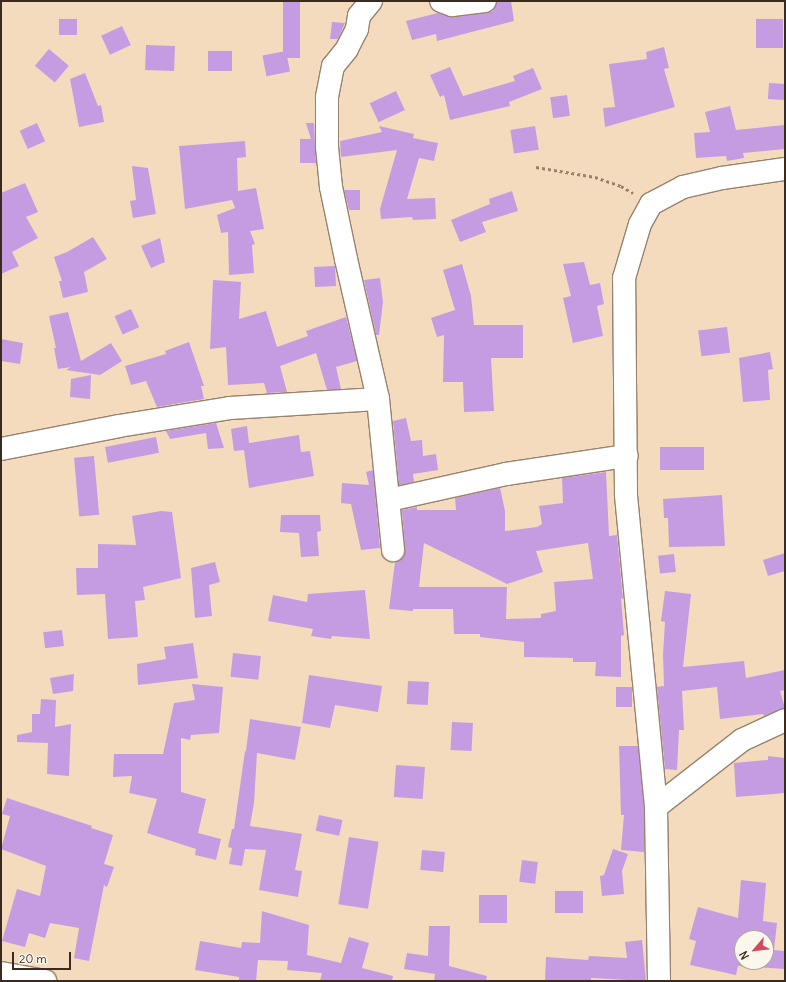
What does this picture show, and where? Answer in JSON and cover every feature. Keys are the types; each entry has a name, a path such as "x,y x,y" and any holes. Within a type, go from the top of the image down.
{"main road":[{"path":"371,1 359,16 357,29 347,49 333,66 327,97 327,147 331,187 378,399 393,550"},
{"path":"442,1 452,5 485,1"},
{"path":"659,981 656,807 626,494 627,456 624,278 640,224 651,204 683,187 722,178 785,169"},
{"path":"1,449 119,426 230,408 378,399"},
{"path":"389,500 506,474 627,456"},
{"path":"656,807 742,740 785,720"},
{"path":"1,973 45,981"}],"path":[{"path":"536,167 595,178 621,186 651,204"}],"building":[{"path":"283,1 300,1 300,58 283,58"},
{"path":"497,1 511,1 514,21 437,41 436,34 412,40 406,21 438,13 453,17 486,13 493,11"},
{"path":"59,19 77,19 77,35 59,35"},
{"path":"756,19 783,19 783,48 756,48"},
{"path":"332,22 345,23 338,39 330,39"},
{"path":"122,26 131,45 110,55 101,36"},
{"path":"146,45 175,46 174,71 145,70"},
{"path":"664,47 669,68 664,69 675,107 605,127 603,108 615,107 609,64 647,59 646,52"},
{"path":"49,49 69,66 55,83 35,66"},
{"path":"208,51 232,51 232,71 208,71"},
{"path":"286,51 290,72 266,76 262,56"},
{"path":"450,67 463,96 515,81 513,76 533,68 542,89 509,102 510,106 450,120 444,95 440,97 430,75"},
{"path":"85,73 98,106 101,105 104,122 79,127 70,79"},
{"path":"769,83 785,84 784,100 768,99"},
{"path":"396,91 405,110 379,122 370,103"},
{"path":"567,95 570,116 553,118 550,97"},
{"path":"730,106 736,130 785,125 785,149 743,153 744,158 727,161 726,156 696,158 694,133 710,132 705,112"},
{"path":"37,123 45,141 28,149 20,131"},
{"path":"306,123 314,123 316,163 300,163 300,139 311,139"},
{"path":"379,126 414,134 413,138 438,143 434,161 419,158 407,199 435,198 436,219 413,220 412,217 381,219 380,209 397,150 341,157 340,141 382,132"},
{"path":"535,126 539,150 514,154 510,130"},
{"path":"245,141 246,157 237,158 238,191 256,188 264,229 250,231 255,244 252,245 254,273 229,275 228,232 221,233 217,215 235,208 232,200 185,209 179,146"},
{"path":"132,166 148,168 156,214 133,218 130,201 136,200"},
{"path":"25,183 38,212 26,217 38,238 12,252 19,266 1,274 1,193"},
{"path":"344,190 360,190 360,210 349,210"},
{"path":"512,191 518,211 482,222 486,232 460,242 451,220 490,204 489,199"},
{"path":"93,237 107,259 84,272 88,292 63,298 59,281 62,281 54,257 67,252"},
{"path":"160,238 165,262 151,268 141,246"},
{"path":"584,262 590,285 600,283 604,304 597,306 603,336 573,343 563,298 571,296 563,264"},
{"path":"462,264 471,296 474,325 523,325 523,358 491,358 494,411 464,412 463,382 443,382 444,335 437,337 431,318 455,310 443,270"},
{"path":"335,266 336,286 315,287 314,267"},
{"path":"380,278 383,302 379,335 376,335 364,280"},
{"path":"213,280 241,282 239,319 266,311 277,347 308,336 306,331 346,317 357,361 336,367 341,389 327,390 316,353 280,366 287,392 267,393 264,383 228,385 226,347 210,349"},
{"path":"131,309 139,327 123,335 115,316"},
{"path":"68,312 81,361 111,343 122,361 100,375 66,370 71,367 58,369 54,348 56,348 49,316"},
{"path":"727,327 730,353 701,356 698,331"},
{"path":"1,339 23,343 20,364 1,361"},
{"path":"189,342 204,386 201,386 204,399 157,407 146,381 131,385 125,366 166,354 165,351"},
{"path":"770,352 773,369 768,370 770,400 743,402 739,358"},
{"path":"91,375 90,399 70,397 71,379"},
{"path":"406,418 411,441 422,440 423,456 436,454 438,470 413,474 414,482 399,485 393,421"},
{"path":"216,423 224,448 208,449 206,433 170,439 166,431"},
{"path":"247,426 249,443 299,435 301,452 310,451 314,476 249,488 244,450 234,451 231,429"},
{"path":"156,437 159,453 108,463 105,447"},
{"path":"660,447 704,447 704,470 660,470"},
{"path":"94,456 99,515 79,517 74,458"},
{"path":"373,470 380,548 361,550 351,504 341,503 342,483 369,485 366,472"},
{"path":"606,472 609,536 617,535 623,599 621,598 624,635 621,636 621,677 595,676 596,662 573,662 573,658 524,657 524,642 480,637 480,634 454,634 453,609 413,609 413,611 389,609 395,562 404,555 405,549 402,510 417,507 417,510 456,510 455,498 500,488 505,511 505,531 537,527 542,524 539,506 563,503 562,478","holes":["424,543 507,584 543,572 536,551 588,543 593,579 554,582 556,611 541,614 541,618 506,619 507,587 419,587"]},
{"path":"722,495 725,546 669,547 668,518 664,518 663,499"},
{"path":"161,511 172,512 181,578 143,587 145,600 135,601 138,637 108,639 105,594 77,595 76,568 98,568 98,544 136,545 132,516"},
{"path":"281,515 320,515 321,531 317,532 319,556 301,557 299,533 280,532"},
{"path":"785,553 785,571 768,576 763,560"},
{"path":"674,554 676,572 660,574 658,556"},
{"path":"215,562 220,582 209,585 212,616 195,618 191,568"},
{"path":"365,590 370,639 332,636 331,639 311,636 313,629 268,621 273,595 307,602 308,594"},
{"path":"665,591 691,594 683,667 744,661 746,678 785,670 785,690 780,691 785,708 764,716 763,714 720,719 717,687 682,691 684,730 679,730 677,770 665,769 657,687 664,686 663,654 665,622 661,621"},
{"path":"62,630 64,646 45,648 43,632"},
{"path":"193,643 198,678 138,685 137,664 166,659 164,647"},
{"path":"233,653 261,656 258,680 230,677"},
{"path":"74,674 73,691 53,694 50,678"},
{"path":"309,675 382,686 378,712 335,705 330,728 302,723"},
{"path":"408,681 429,682 428,705 407,704"},
{"path":"192,684 223,687 219,733 191,735 190,740 181,738 181,792 206,799 198,833 221,839 216,860 195,855 196,849 147,833 157,799 129,793 132,776 113,777 114,754 163,754 174,703 195,700"},
{"path":"616,687 632,687 632,707 616,707"},
{"path":"41,699 56,700 55,727 71,724 69,776 47,774 48,743 17,742 17,735 32,732 32,714 40,714"},
{"path":"250,719 301,727 295,760 257,753 254,803 250,826 302,834 295,870 302,871 298,897 259,890 266,850 245,849 242,866 229,864 232,848 228,847 232,829 234,829 245,751 252,752 246,751"},
{"path":"452,722 473,723 472,751 451,750"},
{"path":"619,746 638,746 644,808 644,852 621,850 624,815 621,815"},
{"path":"768,756 785,758 785,793 736,797 734,763 768,760"},
{"path":"396,765 425,767 423,799 394,797"},
{"path":"7,798 92,826 91,828 113,835 104,864 114,867 107,887 104,885 89,961 74,958 79,928 50,923 45,938 29,933 25,947 2,941 17,889 40,896 46,866 1,849 10,816 2,814"},
{"path":"319,815 342,820 339,836 316,831"},
{"path":"349,837 379,842 368,909 338,904"},
{"path":"613,849 628,854 622,871 624,894 602,896 600,876 604,875"},
{"path":"422,850 445,852 443,872 420,870"},
{"path":"522,860 538,862 535,884 519,882"},
{"path":"741,880 766,883 763,921 777,923 774,950 774,930 734,930 734,970 737,970 736,975 690,965 696,941 689,939 698,907 738,918"},
{"path":"555,891 583,891 583,913 555,913"},
{"path":"479,895 507,895 507,923 479,923"},
{"path":"262,911 309,925 307,955 341,963 349,937 369,943 362,968 393,976 392,981 320,981 322,973 287,970 288,961 258,960 256,981 239,981 239,977 195,970 200,941 241,948 242,942 260,943"},
{"path":"429,926 450,926 449,966 487,976 486,981 434,981 435,974 404,969 407,953 428,956"},
{"path":"642,940 646,981 591,978 591,981 545,981 546,957 588,960 589,956 627,958 625,942"},
{"path":"774,950 785,951 785,969 774,968"}]}
